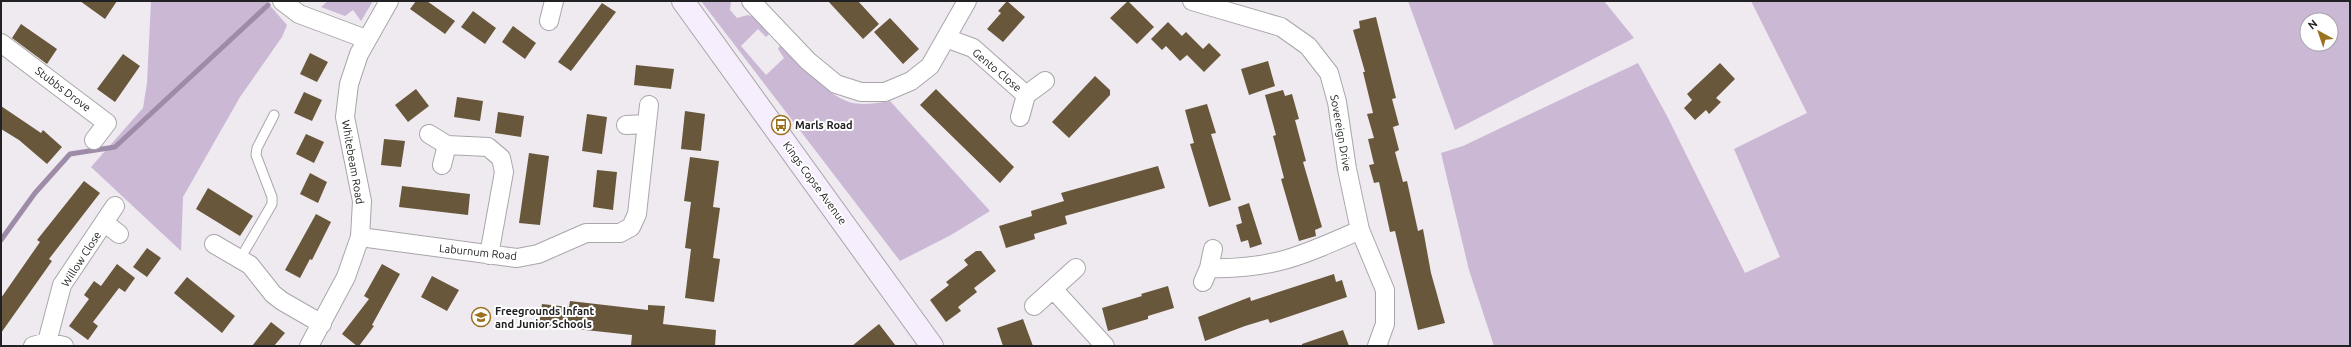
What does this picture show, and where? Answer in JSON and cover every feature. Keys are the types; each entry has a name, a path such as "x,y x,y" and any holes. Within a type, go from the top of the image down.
{"street":[{"path":"282,1 298,14 366,39"},
{"name":"Whitebeam Road","path":"309,346 346,277 360,237 362,201 345,117 349,84 366,39 389,1"},
{"path":"549,21 554,1"},
{"name":"Kings Copse Avenue","path":"683,1 932,346"},
{"path":"752,1 808,61 836,84 861,92 885,92 911,81 930,66 967,1"},
{"name":"Sovereign Drive","path":"1192,1 1280,27 1308,46 1329,73 1337,102 1347,169 1360,230 1385,290 1385,324 1377,346"},
{"name":"Gento Close","path":"946,38 973,48 1026,95"},
{"name":"Stubbs Drove","path":"1,43 107,122 94,140"},
{"name":"Gento Close","path":"1020,117 1026,95 1046,81"},
{"name":"Laburnum Road","path":"360,237 517,258 538,254 586,233 620,233 631,228 637,214 649,105"},
{"path":"626,125 646,124"},
{"path":"429,134 447,145 488,147 501,158 504,172 489,255"},
{"path":"442,165 447,145"},
{"name":"Willow Close","path":"48,345 62,285 84,250 112,229 115,206"},
{"path":"1213,249 1206,275 1236,269 1270,265 1308,253 1360,230"},
{"path":"214,244 240,259 259,273 273,294 282,301 322,324"},
{"path":"1034,306 1076,268"},
{"path":"1053,289 1105,346"}],"lane":[{"path":"240,259 272,204 272,197 256,155 257,148 274,115"}],"shaded area":[{"path":"151,1 266,1 287,25 282,37 240,97 183,197 181,251 91,167 143,108 147,83"},
{"path":"328,1 373,1 361,21 353,10 345,16 321,7"},
{"path":"701,1 731,1 730,10 737,18 748,15 761,20 772,31 766,37 758,29 741,46 766,75 784,58 778,49 780,45 785,44 822,85 840,98 859,104 890,101 990,211 951,235 900,261"},
{"path":"1408,1 1604,1 1634,38 1455,130"},
{"path":"1751,1 2350,1 2350,346 1494,346 1469,270 1441,153 1463,146 1638,63 1667,116 1745,273 1780,257 1734,149 1807,113"}],"building":[{"path":"80,1 117,1 105,19"},
{"path":"416,1 427,1 455,21 445,34 410,9"},
{"path":"828,1 858,1 879,24 863,39"},
{"path":"1007,1 1025,17 1003,42 987,29 1001,13 998,11"},
{"path":"1128,1 1154,27 1137,44 1110,18"},
{"path":"602,3 616,12 571,71 558,62"},
{"path":"473,11 496,28 485,44 461,27"},
{"path":"1376,17 1396,98 1392,99 1399,125 1393,127 1399,150 1395,152 1403,182 1407,181 1418,231 1423,229 1431,273 1445,323 1418,330 1395,231 1390,232 1379,182 1374,183 1369,165 1374,164 1368,139 1374,138 1367,114 1373,113 1363,72 1365,72 1353,30 1360,28 1359,21"},
{"path":"890,18 919,49 903,64 874,32"},
{"path":"1168,22 1182,36 1186,32 1203,49 1209,43 1221,55 1204,72 1187,55 1180,61 1166,46 1162,50 1151,39"},
{"path":"21,24 57,49 47,64 12,38"},
{"path":"513,26 536,43 525,59 502,42"},
{"path":"310,53 328,62 317,82 300,74"},
{"path":"123,54 140,66 115,102 97,89"},
{"path":"1268,61 1275,86 1249,95 1241,69"},
{"path":"1720,63 1735,79 1716,98 1721,102 1709,114 1706,110 1695,120 1684,108 1692,100 1687,94"},
{"path":"636,65 674,69 671,89 634,85"},
{"path":"1095,76 1110,90 1110,95 1069,138 1052,122"},
{"path":"416,89 429,106 408,122 395,105"},
{"path":"936,89 1014,167 1000,183 920,105"},
{"path":"1283,90 1285,96 1292,94 1299,119 1295,120 1306,161 1303,162 1322,227 1315,230 1316,236 1299,241 1281,179 1284,178 1273,136 1276,135 1265,95"},
{"path":"304,92 322,100 312,121 294,113"},
{"path":"457,97 483,101 480,121 454,117"},
{"path":"1207,104 1216,133 1211,134 1231,200 1209,207 1190,144 1194,143 1185,110"},
{"path":"1,106 41,133 43,130 62,147 47,164 19,140 1,129"},
{"path":"685,111 705,114 701,151 681,149"},
{"path":"498,112 524,116 521,137 495,133"},
{"path":"587,114 607,117 602,154 582,151"},
{"path":"306,134 324,142 314,163 296,154"},
{"path":"384,139 405,141 401,167 381,165"},
{"path":"529,153 549,156 540,225 519,223"},
{"path":"690,157 719,161 713,207 720,208 713,258 720,259 714,302 685,298 691,249 685,248 691,202 684,201"},
{"path":"1158,166 1165,188 1065,216 1067,224 1034,234 1035,239 1006,248 999,226 1032,216 1031,211 1064,201 1061,193"},
{"path":"597,170 617,172 613,210 593,207"},
{"path":"310,173 327,182 318,203 300,194"},
{"path":"84,181 100,193 49,259 52,261 1,333 1,298 40,242 37,240"},
{"path":"402,186 470,194 468,215 399,207"},
{"path":"208,188 253,216 240,236 196,209"},
{"path":"1249,203 1262,244 1250,248 1248,240 1241,242 1236,225 1242,223 1238,207"},
{"path":"316,214 331,222 312,260 310,259 300,278 285,270"},
{"path":"147,248 161,258 147,277 133,267"},
{"path":"976,251 981,251 996,271 974,288 977,292 958,307 961,311 946,322 930,300 949,285 946,282 968,265 964,260"},
{"path":"117,264 135,278 125,292 119,288 93,322 98,326 88,340 69,326 89,299 84,295 94,281 101,286"},
{"path":"382,264 400,274 372,325 374,326 359,346 357,346 342,334 369,299 364,296"},
{"path":"1334,274 1336,282 1342,280 1347,297 1270,323 1268,319 1245,326 1205,341 1198,317 1250,297 1251,301"},
{"path":"432,276 459,290 447,311 421,297"},
{"path":"187,277 235,316 222,333 174,293"},
{"path":"1168,286 1174,308 1148,316 1148,319 1108,331 1102,308 1142,296 1141,294"},
{"path":"570,301 648,310 648,305 665,306 663,324 716,330 715,346 631,346 632,335 539,325 542,304 569,307"},
{"path":"1023,319 1033,346 1003,346 997,328"},
{"path":"271,322 285,333 274,346 252,346"},
{"path":"879,324 896,346 852,346 869,332"},
{"path":"1343,330 1349,346 1302,346 1302,344"}],"waterway":[{"path":"1,240 35,193 70,154 115,147 268,5"}],"place":[{"name":"Marls Road","path":"781,125"},
{"name":"Freegrounds Infant and Junior Schools","path":"481,317"}]}
